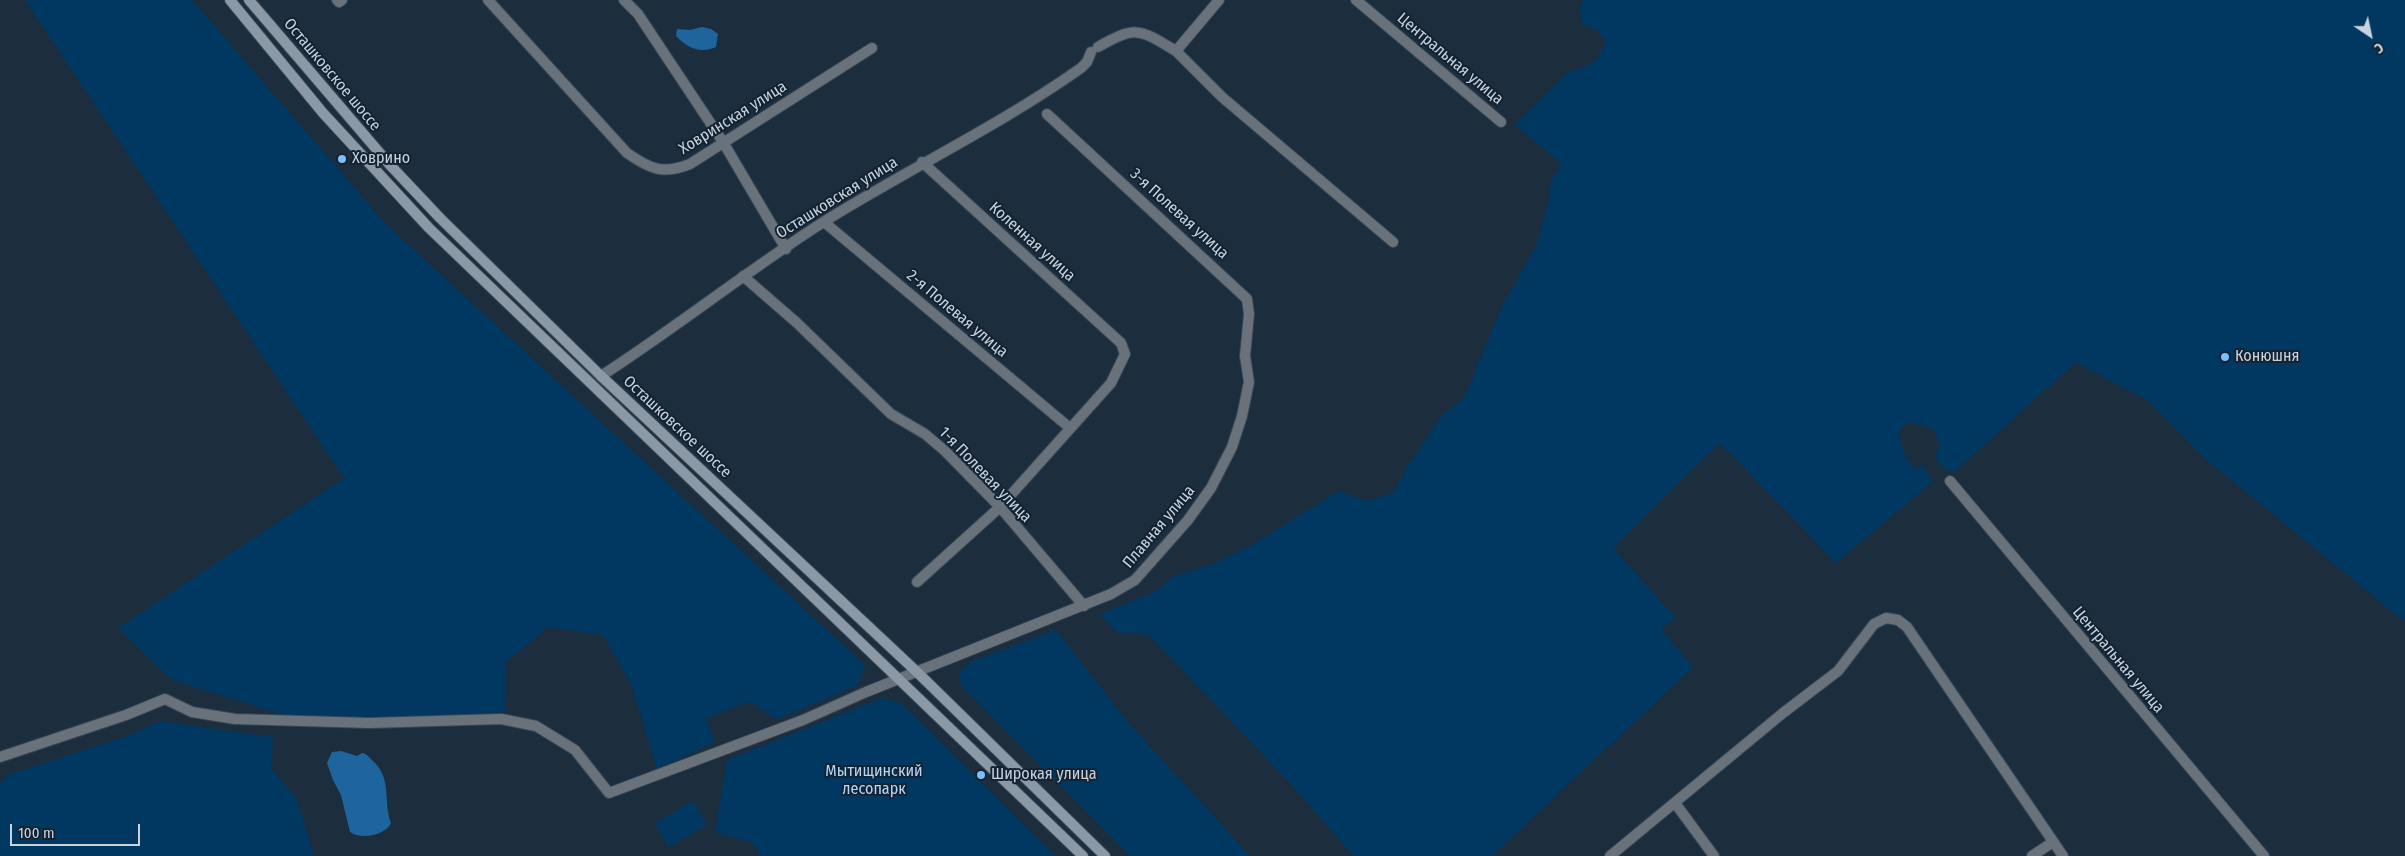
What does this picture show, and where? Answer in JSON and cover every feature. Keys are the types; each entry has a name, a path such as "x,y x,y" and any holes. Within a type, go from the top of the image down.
{"main road":[{"name":"Осташковское шоссе","path":"230,0 323,113 429,228 1083,856"},
{"name":"Осташковское шоссе","path":"251,2 390,165 440,218 601,376 917,672 1105,856"}],"street":[{"path":"337,0 339,2 342,0"},
{"name":"Ховринская улица","path":"488,0 617,143 640,162 661,170 675,171 690,164 872,48"},
{"path":"624,0 638,14 723,142 786,249"},
{"path":"1176,51 1218,0"},
{"name":"Центральная улица","path":"1356,0 1501,122"},
{"name":"Осташковская улица","path":"601,376 743,276 824,222 922,162 981,133 1033,102 1081,68 1095,50 1122,34 1134,31 1146,33 1176,51 1222,97 1392,242"},
{"name":"3-я Полевая улица","path":"1047,114 1247,298 1249,314 1245,356"},
{"name":"Коленная улица","path":"922,162 1121,343 1125,354 1111,384 1070,428"},
{"name":"2-я Полевая улица","path":"824,222 1070,428"},
{"name":"1-я Полевая улица","path":"743,276 797,323 891,414 925,434 945,451 1000,508 1084,606"},
{"name":"Плавная улица","path":"0,757 126,715 165,699 192,712 235,719 370,723 501,719 536,726 575,750 609,793 745,742 898,679 1084,606 1111,594 1135,580 1188,520 1211,488 1232,447 1242,416 1248,382 1245,356"},
{"path":"917,582 1000,508 1070,428"},
{"name":"Центральная улица","path":"1950,481 2264,856"},
{"path":"1610,856 1783,713 1838,671 1874,624 1886,618 1898,620 1907,627 2064,856"},
{"path":"1675,803 1714,856"},
{"path":"2032,856 2053,842"}],"green space":[{"path":"25,0 192,0 385,223 865,665 858,685 778,719 749,702 706,718 715,742 657,769 631,684 603,635 548,627 506,662 505,712 303,721 172,680 118,628 344,478"},
{"path":"1583,0 2405,0 2405,622 2204,458 2150,402 2076,362 1954,472 1943,468 1934,457 1940,446 1933,429 1909,421 1898,433 1905,456 1915,469 1923,465 1932,482 1836,563 1720,443 1613,548 1676,618 1661,629 1693,667 1492,856 1354,856 1285,778 1149,635 1116,632 1100,614 1156,591 1172,577 1212,564 1250,546 1339,491 1366,501 1393,493 1406,469 1441,416 1464,398 1501,308 1535,248 1548,205 1551,180 1561,166 1557,159 1514,125 1568,72 1598,59 1606,41 1596,29 1581,25 1580,7"},
{"path":"1056,630 1127,721 1250,856 1130,856 960,684 959,673 970,662"},
{"name":"Мытищинский лесопарк","path":"882,698 901,703 1055,856 760,856 753,843 715,832 727,760"},
{"path":"160,721 273,737 271,768 297,799 314,856 0,856 0,784 7,775 127,736"},
{"path":"693,801 707,825 668,847 655,823"}],"shaded area":[{"path":"702,27 711,29 718,34 716,47 705,50 694,49 676,36 677,29 690,30"},
{"path":"341,751 357,756 362,753 366,754 380,769 385,783 391,823 384,831 366,836 350,832 341,795 327,763 332,752"}],"place":[{"name":"Ховрино","path":"342,159"},
{"name":"Конюшня","path":"2225,357"},
{"name":"Широкая улица","path":"981,775"}]}
